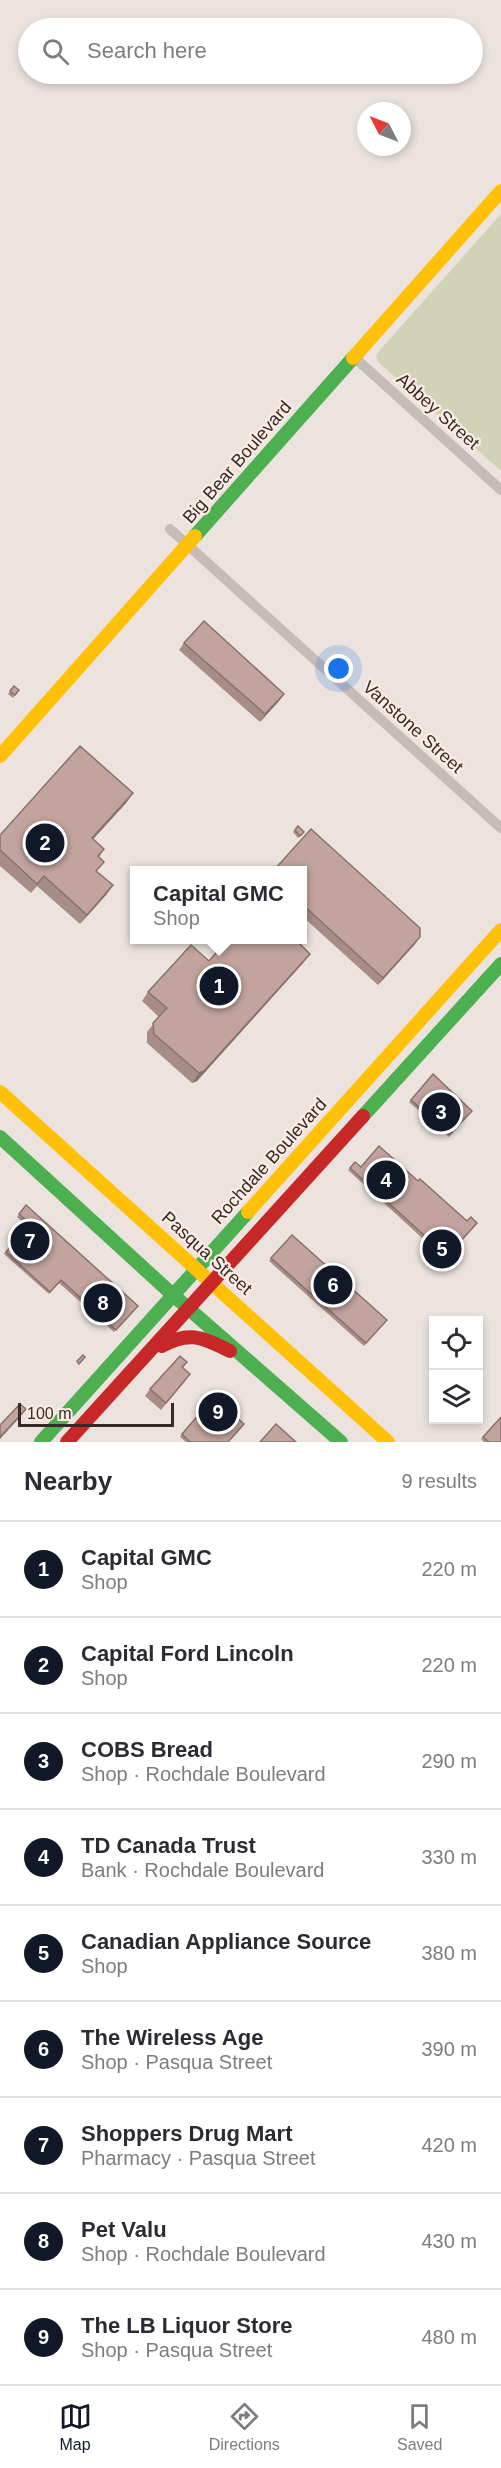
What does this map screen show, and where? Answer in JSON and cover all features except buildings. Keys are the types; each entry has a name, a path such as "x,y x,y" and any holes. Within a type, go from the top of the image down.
{"street":[{"name":"Big Bear Boulevard","path":"0,756 501,191"},
{"name":"Abbey Street","path":"353,356 501,489"},
{"name":"Vanstone Street","path":"170,530 501,828"},
{"name":"Rochdale Boulevard","path":"41,1442 501,930"},
{"path":"67,1442 501,964"},
{"name":"Pasqua Street","path":"0,1092 388,1442"},
{"path":"0,1137 173,1295 341,1442"},
{"path":"144,1357 179,1336 188,1334 198,1336 252,1362"}],"green space":[{"path":"501,214 501,471 378,362 376,356"}],"traffic: fast":[{"path":"195,536 353,358"},
{"path":"363,1116 501,964"},
{"path":"0,1137 173,1295 341,1442"},
{"path":"41,1442 248,1212"}],"traffic: slow":[{"path":"353,358 501,191"},
{"path":"0,756 195,536"},
{"path":"248,1212 501,930"},
{"path":"0,1092 388,1442"}],"traffic: jam":[{"path":"67,1442 363,1116"},
{"path":"162,1346 189,1337 204,1339 230,1351"}],"place":[{"name":"Capital Ford Lincoln","path":"45,843"},
{"name":"Capital GMC","path":"219,986"},
{"name":"COBS Bread","path":"441,1112"},
{"name":"TD Canada Trust","path":"386,1180"},
{"name":"Shoppers Drug Mart","path":"30,1241"},
{"name":"Canadian Appliance Source","path":"442,1249"},
{"name":"The Wireless Age","path":"333,1285"},
{"name":"Pet Valu","path":"103,1303"},
{"name":"The LB Liquor Store","path":"218,1412"}]}
